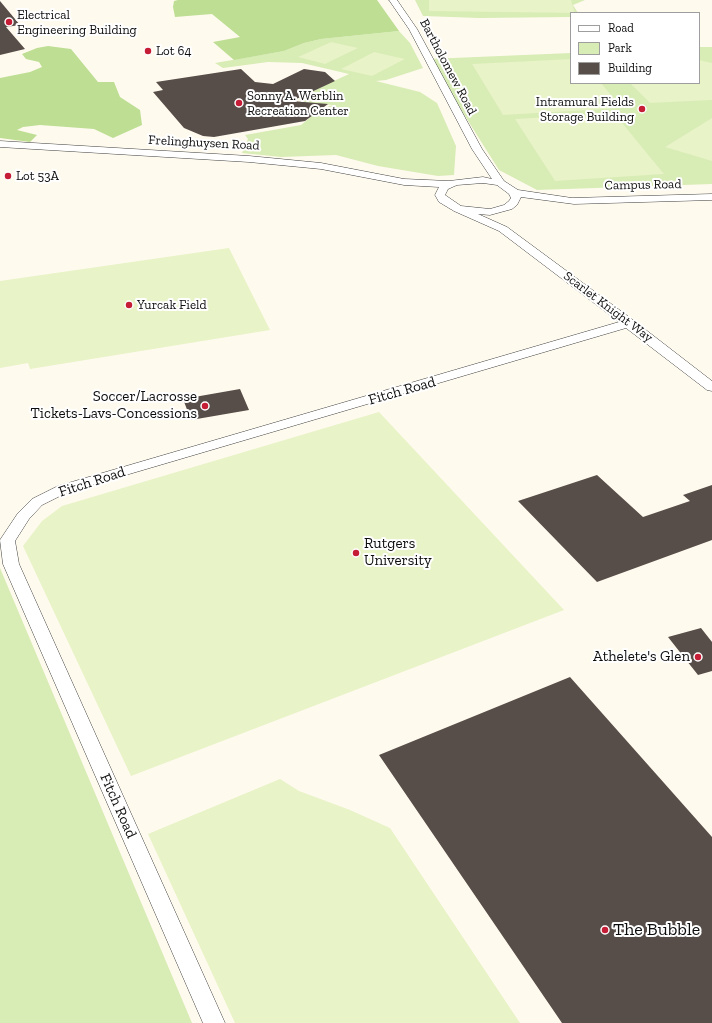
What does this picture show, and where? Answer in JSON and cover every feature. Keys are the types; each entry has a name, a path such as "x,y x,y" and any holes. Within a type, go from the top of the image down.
{"street":[{"name":"Bartholomew Road","path":"393,0 413,29 477,149 500,183"},
{"name":"Frelinghuysen Road","path":"0,144 249,159 321,166 404,182 450,184"},
{"path":"462,180 475,168 477,149"},
{"path":"440,195 444,187 462,180 483,180 500,183 514,192 516,198 504,208 500,220 503,229"},
{"name":"Frelinghuysen Road","path":"404,182 440,195 442,200 458,209"},
{"name":"Campus Road","path":"514,192 574,201"},
{"name":"Campus Road","path":"458,209 479,212 527,204 574,201 712,197"},
{"path":"458,209 503,229"},
{"name":"Scarlet Knight Way","path":"503,229 712,387"},
{"name":"Fitch Road","path":"214,1023 11,564 7,541 23,516 37,502 63,489 629,323"}],"green space":[{"path":"377,0 399,31 321,39 304,43 284,51 234,60 213,42 240,37 212,14 175,17 173,7 174,1"},
{"path":"415,0 585,0 573,5 577,12 570,12 570,17 479,18 423,16"},
{"path":"429,0 571,0 575,12 570,13 429,11"},
{"path":"399,31 410,43 423,68 386,80 376,81 420,92 437,103 456,146 454,175 438,176 378,166 336,155 281,157 242,153 248,139 245,135 301,125 318,111 332,105 301,102 297,93 310,92 349,74 302,63 268,62 223,68 215,63 284,51 304,43 321,39"},
{"path":"331,42 358,48 325,64 298,57"},
{"path":"48,46 71,49 98,82 114,82 120,97 140,110 142,125 113,138 94,129 40,125 23,127 17,130 37,135 30,142 0,138 0,78 30,72 42,67 39,62 26,59 22,54 37,48"},
{"path":"700,47 712,47 712,184 537,190 499,170 429,59 570,53 570,84 700,84"},
{"path":"374,52 405,59 372,76 341,69"},
{"path":"570,59 570,84 602,84 622,108 503,115 472,64"},
{"path":"700,60 712,63 712,100 650,103 631,84 700,84"},
{"path":"614,113 664,174 555,181 515,119"},
{"path":"712,118 712,161 665,147"},
{"name":"Yurcak Field","path":"229,248 270,330 30,369 28,363 0,368 0,281"},
{"path":"379,412 564,610 131,776 23,546 42,521 62,506"},
{"path":"0,568 192,1023 0,1023"},
{"path":"280,779 299,791 350,810 390,828 520,1023 235,1023 148,834"}],"building":[{"path":"0,1 20,25 6,27 25,49 0,55"},
{"name":"Sonny A. Werblin Recreation Center","path":"241,69 255,82 273,84 304,69 325,72 335,81 292,101 328,104 305,121 214,137 203,136 184,128 153,92 163,90 156,82"},
{"name":"Soccer/Lacrosse Tickets-Lavs-Concessions","path":"240,389 249,410 191,420 183,399"},
{"path":"597,475 643,517 690,501 683,495 712,485 712,540 597,582 518,501"},
{"name":"Athelete's Glen","path":"701,628 712,642 712,671 698,675 668,637"},
{"name":"The Bubble","path":"570,677 712,837 712,1023 562,1023 379,755"}],"place":[{"name":"Electrical Engineering Building","path":"9,22"},
{"name":"Lot 64","path":"148,51"},
{"name":"Sonny A. Werblin Recreation Center","path":"239,103"},
{"name":"Intramural Fields Storage Building","path":"642,109"},
{"name":"Lot 53A","path":"8,176"},
{"name":"Yurcak Field","path":"129,305"},
{"name":"Soccer/Lacrosse Tickets-Lavs-Concessions","path":"205,406"},
{"name":"Rutgers University","path":"356,553"},
{"name":"Athelete's Glen","path":"698,657"},
{"name":"The Bubble","path":"605,930"}]}
